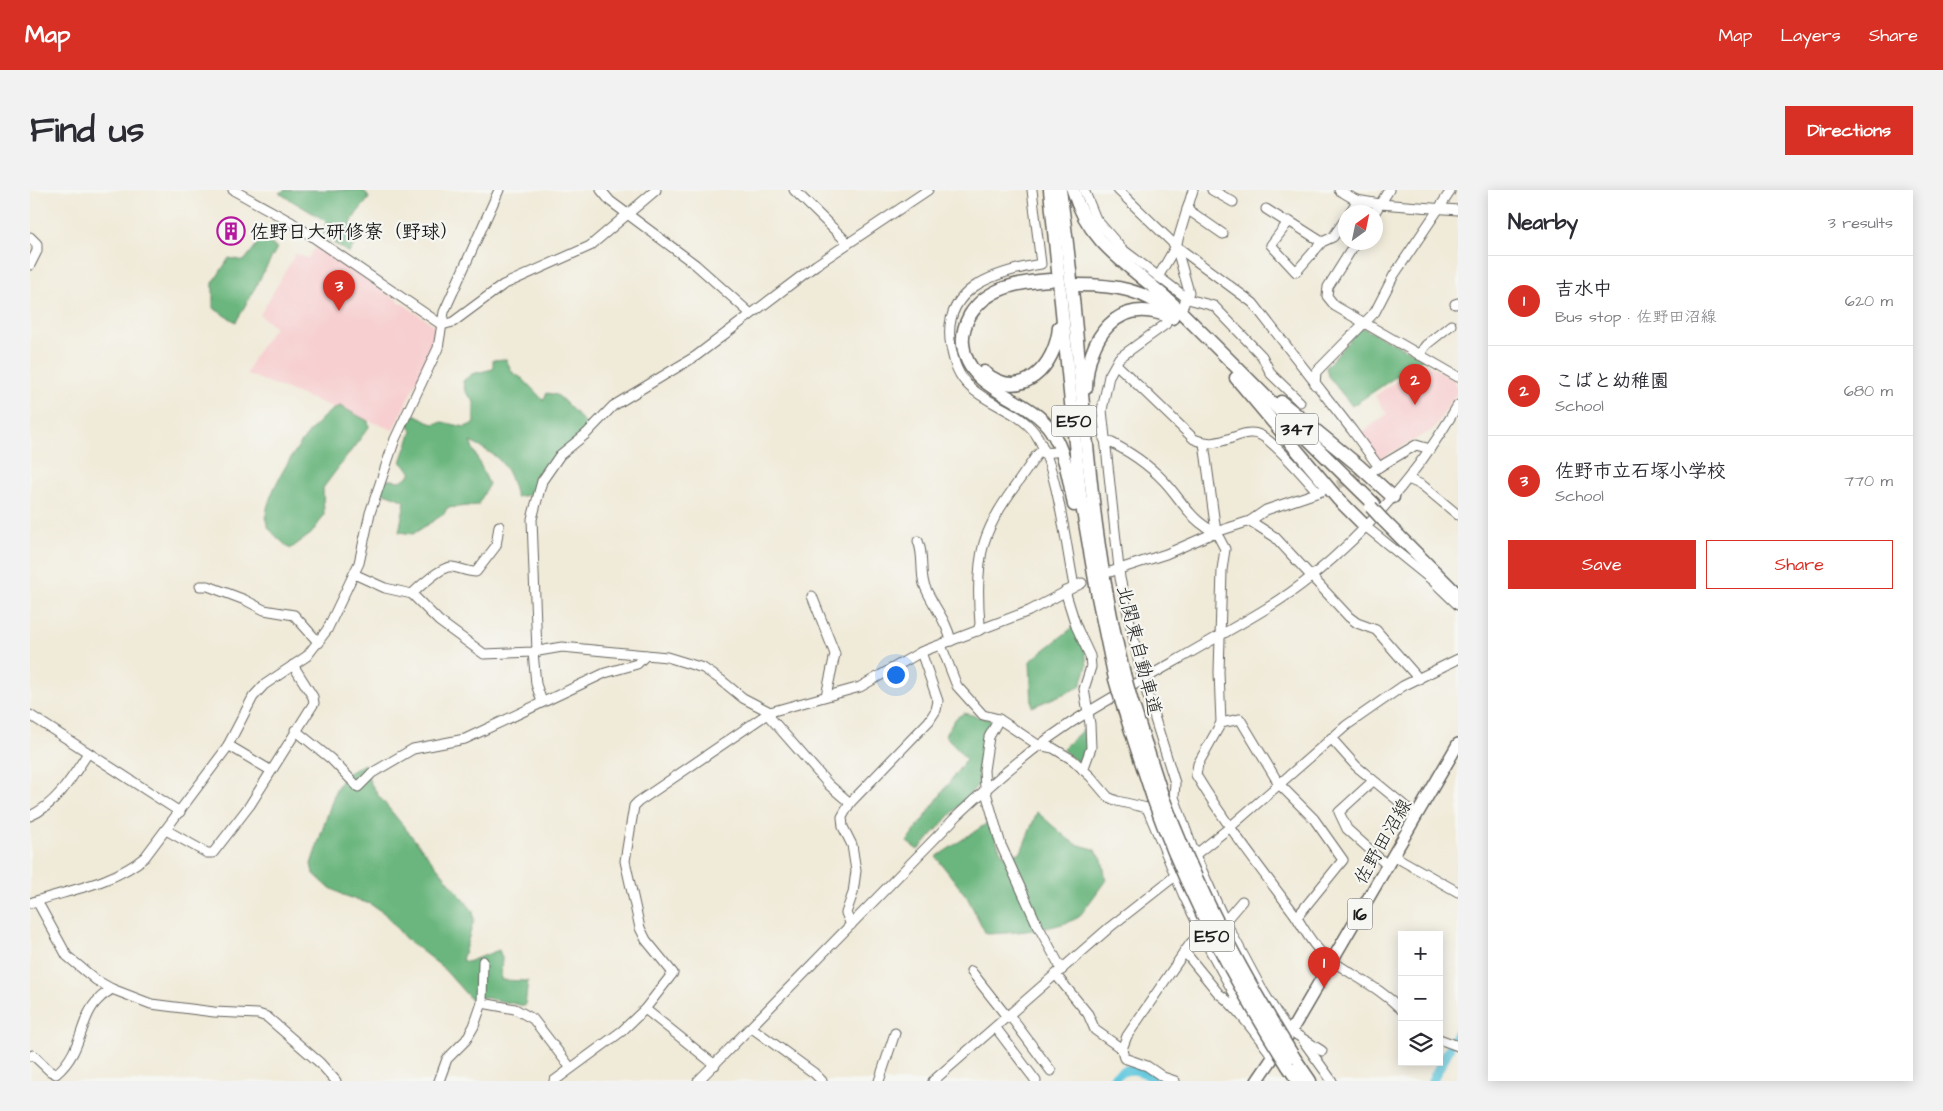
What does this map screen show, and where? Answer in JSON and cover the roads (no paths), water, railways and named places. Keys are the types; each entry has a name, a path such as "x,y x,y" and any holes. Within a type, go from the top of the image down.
{"highway":[{"path":"1072,190 1081,213 1095,235 1126,268 1183,304 1219,355"},
{"path":"1054,193 1053,249 1060,316 1054,351 1045,367 1031,379 1023,382 1004,382 986,374 974,359 970,334 978,317 992,302 1009,294 1050,283 1012,286 982,300 965,324 964,350 970,366 981,379 1039,417 1050,430 1058,445 1066,470 1092,598 1109,650"},
{"name":"北関東自動車道","path":"1054,193 1073,292 1082,416 1095,528 1126,701 1159,800 1220,930 1290,1061 1298,1081"},
{"name":"北関東自動車道","path":"1054,193 1080,494 1109,650 1120,676"},
{"path":"1183,304 1132,285 1077,282 1113,286 1136,292 1159,304 1219,355"},
{"path":"1095,528 1095,488 1086,388 1088,364 1095,344 1112,322 1133,312 1154,312 1169,317 1184,326"},
{"name":"347","path":"1219,355 1372,506 1458,586"},
{"path":"1239,375 1271,392 1359,466 1392,497"},
{"path":"1239,375 1338,499 1365,526"},
{"name":"347","path":"1385,518 1458,594"},
{"name":"北関東自動車道","path":"1290,1061 1310,1081"}],"main road":[{"name":"佐野田沼線","path":"1257,1081 1291,1032 1458,744"}],"street":[{"path":"233,190 291,222 442,325 453,322 503,285 586,248 656,190"},
{"path":"336,1081 320,1063 267,1017 258,1014 214,1012 152,1004 112,989 96,980 67,956 33,902 130,870 144,857 166,830 228,745 252,697 264,685 307,656 319,643 354,574 362,550 370,512 395,439 438,348 444,312 499,190"},
{"path":"601,190 610,201 696,265 751,314"},
{"path":"794,190 848,243"},
{"path":"542,702 536,684 532,519 542,481 560,454 586,434 612,406 696,356 848,243 928,190"},
{"path":"554,1081 570,1067 622,1031 645,1009 673,973 646,940 640,928 625,861 634,806 769,713 860,687 921,652 1028,611 1078,584 1051,452 1027,425 985,399 964,381 954,361 949,336 951,316 962,298 975,285 990,276 1041,264 1032,190"},
{"path":"1084,190 1096,220 1122,249 1158,277 1183,304 1214,306 1262,356 1271,374 1300,402"},
{"path":"1118,190 1176,246 1253,303 1315,385 1352,430 1376,468 1416,445 1430,449"},
{"path":"1158,277 1176,246 1193,190"},
{"path":"1212,190 1233,202"},
{"path":"1339,190 1358,200 1380,204 1440,207 1458,210"},
{"path":"1380,204 1389,190"},
{"path":"1315,385 1316,372 1375,312 1394,275 1440,207 1447,191 1458,198"},
{"path":"1355,205 1358,200"},
{"path":"1266,209 1288,224"},
{"path":"1187,210 1223,234"},
{"path":"1322,242 1289,221 1271,245 1296,272 1322,242 1332,237 1338,229"},
{"path":"30,237 37,244 37,251 30,265"},
{"path":"1176,246 1186,278 1183,304"},
{"path":"1351,250 1328,287 1327,296 1334,306 1458,377"},
{"path":"941,645 951,674 966,698 983,715 998,719 1038,745 1053,748 1083,770 1108,797 1117,801 1159,800 1175,782 1143,681 1115,571 1101,451 1104,439 1102,401 1108,376 1124,353 1166,324"},
{"path":"1419,355 1426,345 1451,325"},
{"path":"1115,571 1166,554 1216,532 1250,521 1266,510 1320,491 1260,435 1247,433 1227,441 1204,443 1194,439 1116,364"},
{"path":"698,1081 985,789 1038,745 1088,712 1268,607 1311,577 1365,526 1408,479 1454,421 1458,405"},
{"path":"1104,439 1120,447 1159,477 1188,512 1209,529 1216,532"},
{"path":"1204,443 1216,532 1224,549 1220,635 1221,723 1198,764 1196,775 1229,828 1296,917 1314,945 1333,960 1386,994 1398,1006"},
{"path":"978,631 980,624 980,577 984,543 1008,494 1019,478 1039,452 1051,452"},
{"path":"1408,479 1422,485 1458,515"},
{"path":"1250,521 1275,537 1349,617 1357,623 1376,630 1419,679"},
{"path":"412,594 444,568 452,566 466,572 476,572 496,546 499,526"},
{"path":"1365,526 1458,605"},
{"path":"918,541 922,553 924,584 946,624 951,641"},
{"path":"354,574 385,588 412,594 439,621 484,654 535,652 562,647 667,657 703,668 722,680 743,698 769,713 829,785 850,803"},
{"path":"200,586 208,586 245,600 264,610 294,615 319,643"},
{"path":"1065,591 1076,626 1090,656 1091,667 1084,689 1088,712 1090,748 1083,770"},
{"path":"812,596 835,654 826,696"},
{"path":"852,925 846,913 855,883 855,858 852,845 841,821 843,812 924,726 936,710 938,701 921,652"},
{"path":"295,730 331,759 358,787 372,773 413,749 465,740 605,673 637,664 646,656"},
{"path":"933,1081 1145,897 1175,876 1195,855 1229,828 1332,738 1388,696 1458,660"},
{"path":"166,830 207,853 213,852 250,805 295,730 314,703 312,696 293,665"},
{"path":"30,715 180,812"},
{"path":"998,719 989,737 984,770 985,789 1001,845 1059,972 1088,1014 1095,1030 1122,1048"},
{"path":"1221,723 1240,719 1279,784 1314,820 1343,860 1296,917"},
{"path":"1332,738 1373,781 1417,816"},
{"path":"228,745 270,770"},
{"path":"30,816 49,804 64,788 88,753"},
{"path":"1373,781 1339,812 1347,829 1388,866"},
{"path":"1159,800 1195,855 1225,921 1273,1008 1286,1028 1322,1051"},
{"path":"1159,800 1175,876 1250,1026"},
{"path":"1394,856 1458,892"},
{"path":"1175,1081 1163,1077 1146,1066 1124,1058 1122,1048 1184,951 1202,933 1225,921 1242,901"},
{"path":"1184,951 1255,1031 1274,1058"},
{"path":"439,1081 447,1059 466,1040 474,1026 482,1003 483,961"},
{"path":"971,970 1051,1071"},
{"path":"1232,990 1255,978"},
{"path":"30,1056 32,1055 56,1074 65,1067 76,1050 92,1008 98,999 112,989"},
{"path":"482,1003 527,1014 533,1019 570,1067"},
{"path":"1250,1026 1260,1014 1273,1008"},
{"path":"645,1009 715,1065"},
{"path":"752,1028 814,1073 822,1081"},
{"path":"996,1028 1036,1081"},
{"path":"879,1081 895,1033"},
{"path":"1301,1038 1332,1081"},
{"path":"1443,1040 1458,1046"},
{"path":"705,1074 713,1081"}],"waterway":[{"path":"1453,1042 1458,1032"},
{"path":"1432,1081 1449,1049"},
{"path":"1111,1081 1127,1070 1145,1073 1156,1081"}],"tunnel":[{"path":"1325,490 1371,471"}],"place":[{"name":"佐野日大研修寮（野球）","path":"231,231"},
{"name":"佐野市立石塚小学校","path":"339,311"},
{"name":"こばと幼稚園","path":"1415,405"},
{"name":"吉水中","path":"1324,988"}]}
